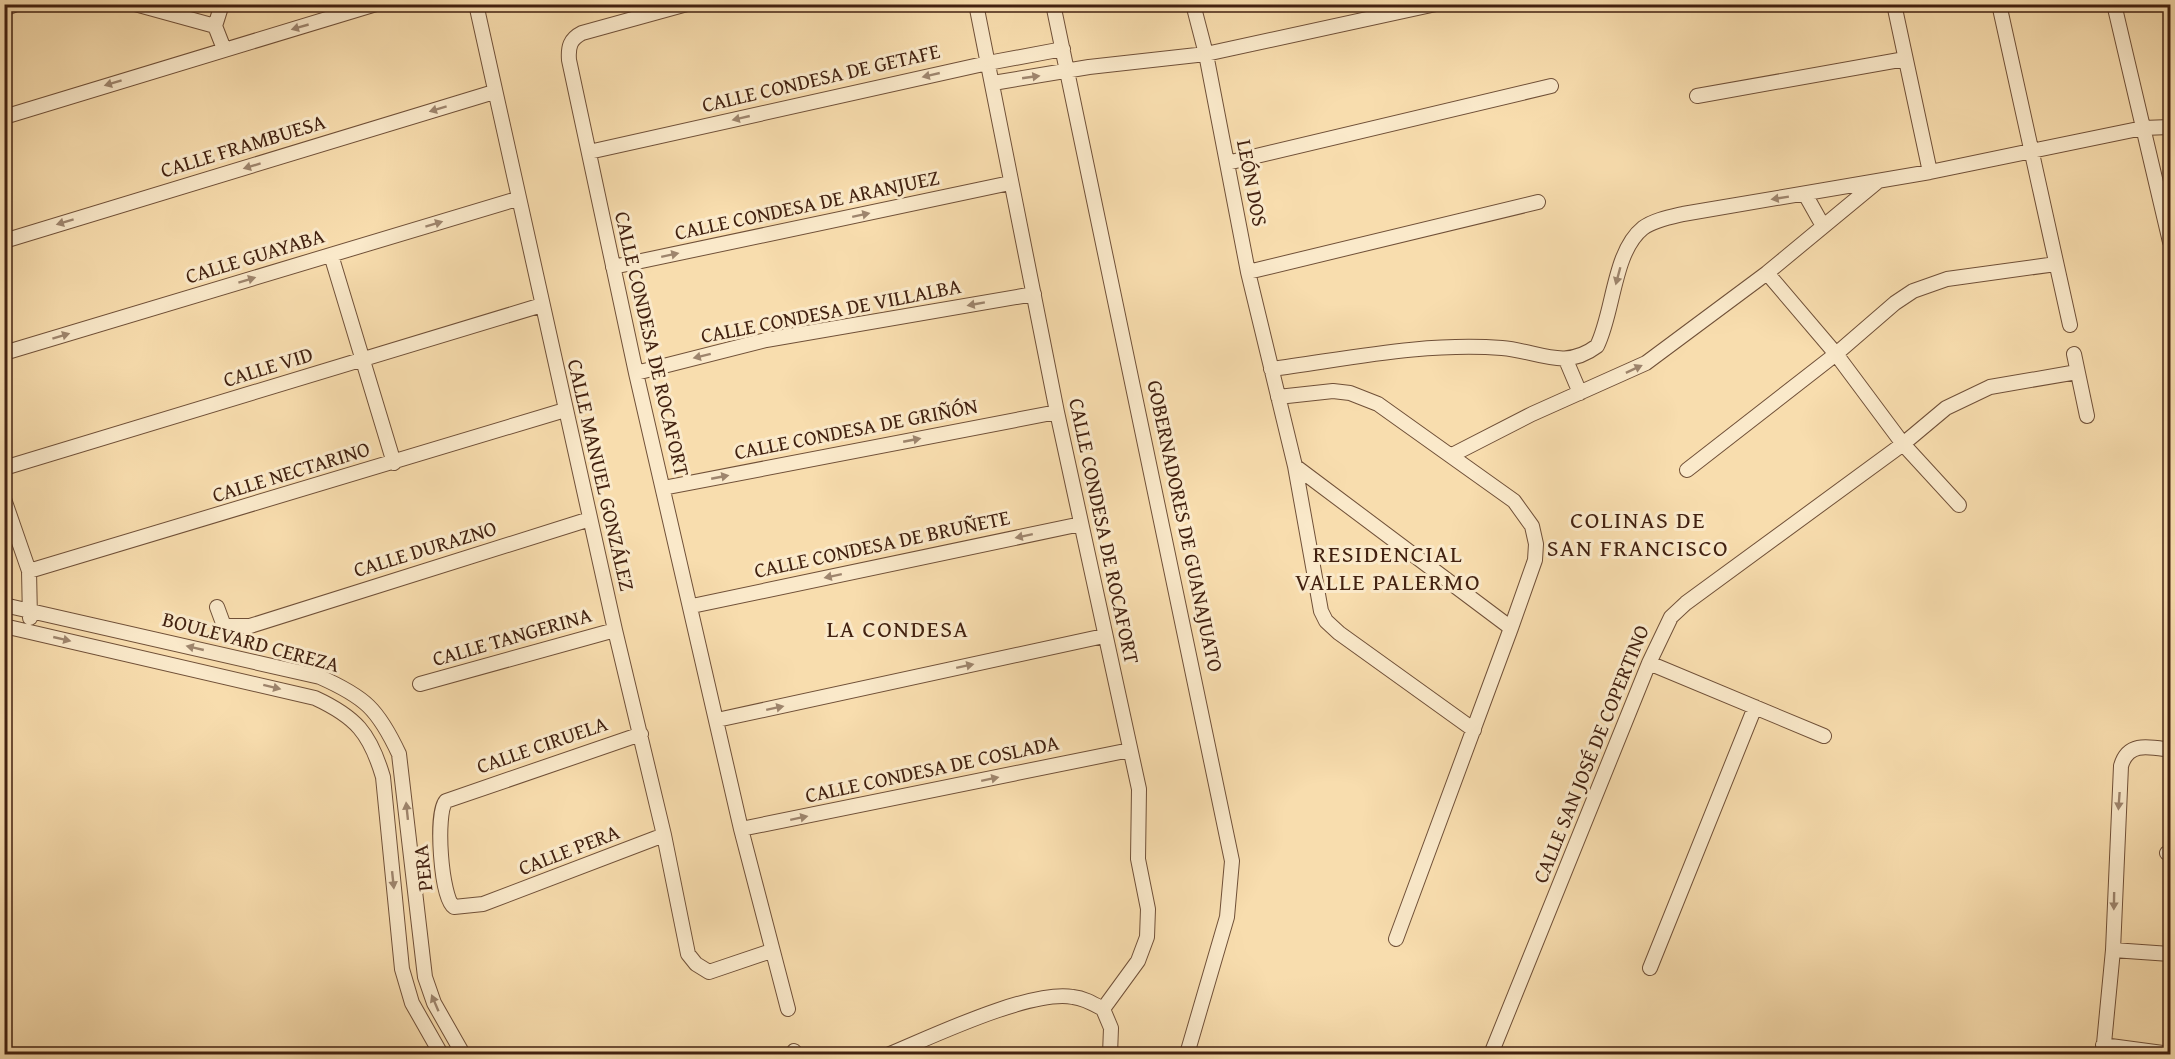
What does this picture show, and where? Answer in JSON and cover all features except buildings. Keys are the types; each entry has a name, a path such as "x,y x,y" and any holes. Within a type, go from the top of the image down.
{"street":[{"path":"4,9 16,4"},
{"path":"135,4 215,26"},
{"path":"222,4 215,26 224,49"},
{"path":"4,117 376,4"},
{"name":"CALLE MANUEL GONZÁLEZ","path":"476,4 517,199 664,835 688,954 696,964 709,972 771,951"},
{"name":"CALLE CONDESA DE ROCAFORT","path":"687,4 575,37 570,44 569,60 636,373 692,606 741,829 788,1009"},
{"name":"CALLE CONDESA DE ROCAFORT","path":"976,4 1057,412 1139,789 1138,859 1149,924 1138,961 1103,1009"},
{"name":"GOBERNADORES DE GUANAJUATO","path":"1053,4 1069,71 1232,861 1227,917 1187,1054"},
{"name":"LEÓN DOS","path":"1193,4 1206,54 1248,272 1295,466 1321,611 1326,621 1474,730"},
{"path":"993,82 1206,54 1436,4"},
{"path":"1894,4 1930,172"},
{"path":"1999,4 2070,326"},
{"path":"2114,4 2170,242"},
{"name":"CALLE CONDESA DE GETAFE","path":"589,152 988,63 1063,49"},
{"path":"1697,96 1905,59"},
{"path":"1227,163 1551,86"},
{"name":"CALLE FRAMBUESA","path":"4,241 494,92"},
{"path":"1271,369 1448,347 1513,349 1566,360 1586,354 1597,346 1622,263 1631,243 1643,228 1683,214 1930,172 2143,128 2170,127"},
{"path":"1452,455 1646,363 1767,273 1879,181"},
{"name":"CALLE CONDESA DE ARANJUEZ","path":"613,267 1010,183"},
{"path":"1805,194 1823,226"},
{"name":"CALLE GUAYABA","path":"4,353 517,199"},
{"path":"1248,272 1538,202"},
{"path":"331,255 394,463"},
{"path":"1687,470 1836,354 1895,303 1930,284 1947,279 2056,264"},
{"path":"1767,273 1836,354 1903,444 1959,505"},
{"name":"CALLE CONDESA DE VILLALBA","path":"636,373 766,340 1034,294"},
{"name":"CALLE VID","path":"4,468 542,305"},
{"path":"2074,354 2087,416"},
{"path":"1566,360 1580,393"},
{"name":"CALLE SAN JOSÉ DE COPERTINO","path":"1491,1054 1649,663 1671,617 1686,603 1903,444 1946,408 1990,387 2077,372"},
{"path":"1278,397 1333,391 1365,397 1452,455 1514,501 1532,526 1536,544 1534,560 1511,628 1396,939"},
{"name":"CALLE NECTARINO","path":"28,571 565,410"},
{"name":"CALLE CONDESA DE GRIÑÓN","path":"663,488 1057,412"},
{"path":"1295,466 1511,628"},
{"path":"4,499 28,571 29,632"},
{"name":"CALLE DURAZNO","path":"217,608 224,626 241,628 590,519"},
{"name":"CALLE CONDESA DE BRUÑETE","path":"692,606 1081,524"},
{"name":"BOULEVARD CEREZA","path":"4,605 320,677 348,690 373,709 387,728 399,754 425,977 434,1004 463,1054"},
{"name":"BOULEVARD CEREZA","path":"4,626 315,698 338,708 357,723 374,748 383,777 402,969 411,1003 441,1054"},
{"name":"CALLE TANGERINA","path":"420,684 615,630"},
{"path":"717,720 1104,636"},
{"path":"1649,663 1824,736"},
{"path":"1650,968 1755,707"},
{"name":"CALLE CIRUELA","path":"456,796 641,734"},
{"path":"2170,750 2142,746 2134,748 2123,759 2116,843 2113,950 2103,1050 2170,1054"},
{"name":"CALLE CONDESA DE COSLADA","path":"741,829 1130,750"},
{"name":"PERA","path":"456,796 442,805 440,816 443,880 447,899 454,907 462,908 488,903"},
{"name":"CALLE PERA","path":"488,903 664,835"},
{"path":"2113,950 2170,954"},
{"path":"890,1054 986,1015 1044,997 1072,996 1103,1009 1111,1028 1110,1054"}],"lane":[{"path":"4,652 7,658 4,669"}],"district":[{"name":"COLINAS DE SAN FRANCISCO","path":"1638,534"},
{"name":"RESIDENCIAL VALLE PALERMO","path":"1388,568"},
{"name":"LA CONDESA","path":"898,629"}]}
